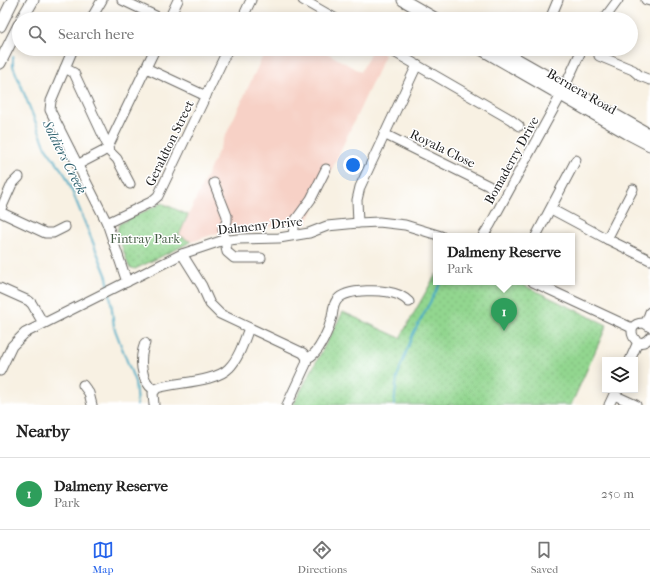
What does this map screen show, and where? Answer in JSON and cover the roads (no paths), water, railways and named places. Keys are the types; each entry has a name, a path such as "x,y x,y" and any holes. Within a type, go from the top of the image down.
{"main road":[{"path":"0,26 13,0"},
{"path":"26,12 33,0"},
{"path":"403,0 424,12"},
{"path":"0,63 12,39"},
{"name":"Bernera Road","path":"495,56 650,135"},
{"name":"Bernera Road","path":"510,56 627,133 650,145"}],"street":[{"path":"95,12 102,0"},
{"path":"122,0 147,12"},
{"path":"172,12 178,0"},
{"path":"245,12 251,0"},
{"path":"303,0 324,12"},
{"path":"553,12 558,0"},
{"path":"602,12 610,0"},
{"path":"609,12 618,0"},
{"path":"646,0 650,1"},
{"path":"71,56 51,101 50,110 107,224 128,282"},
{"path":"77,165 102,152 108,147 152,56"},
{"name":"Geraldton Street","path":"107,224 151,202 158,196 225,56"},
{"path":"401,56 510,119 519,126"},
{"path":"566,92 579,56"},
{"path":"566,92 585,56"},
{"path":"599,56 633,70 640,76 650,80"},
{"path":"358,223 358,192 417,65"},
{"path":"65,68 74,73 108,147 117,159 130,184"},
{"path":"146,68 206,96"},
{"name":"Bomaderry Drive","path":"485,233 566,92"},
{"name":"Bomaderry Drive","path":"493,233 566,92"},
{"name":"Royala Close","path":"384,134 489,186"},
{"path":"538,233 576,160"},
{"path":"294,235 295,221 311,199 326,168"},
{"path":"19,177 12,184 0,212 45,233 53,233 66,227"},
{"path":"214,183 227,216 227,221 223,229 226,252 234,258 261,258"},
{"path":"607,239 633,189"},
{"path":"551,209 650,260"},
{"name":"Dalmeny Drive","path":"0,371 8,353 17,340 25,333 182,254 204,246 246,238 274,238 309,233 327,226 358,223 379,222 405,225 433,234"},
{"path":"182,254 202,286 213,308 220,314 303,353 307,358 306,364 288,405"},
{"path":"539,285 632,328"},
{"path":"0,288 29,301 43,324"},
{"path":"307,358 311,357 317,350 329,327 336,301 342,296 360,291 385,292 399,295 409,302"},
{"path":"632,328 638,323 648,325 650,312"},
{"path":"154,390 216,376 225,372 234,361 249,328"},
{"path":"632,328 632,336 638,342 644,342 650,337"},
{"path":"631,357 638,342"},
{"path":"145,343 141,358 144,378 146,384 154,390"},
{"path":"83,385 89,393 92,405"},
{"path":"154,390 152,395 154,405"},
{"path":"609,405 615,393"},
{"path":"617,393 636,405"}],"waterway":[{"name":"Soldiers Creek","path":"13,57 13,66 46,148 66,176 107,277 109,288"},
{"path":"394,405 397,377 413,334 439,285"},
{"name":"Soldiers Creek","path":"110,293 114,327 135,382 137,405"}],"place":[{"name":"Dalmeny Reserve","path":"504,331"}],"park label":[{"name":"Fintray Park","path":"145,238"}]}
